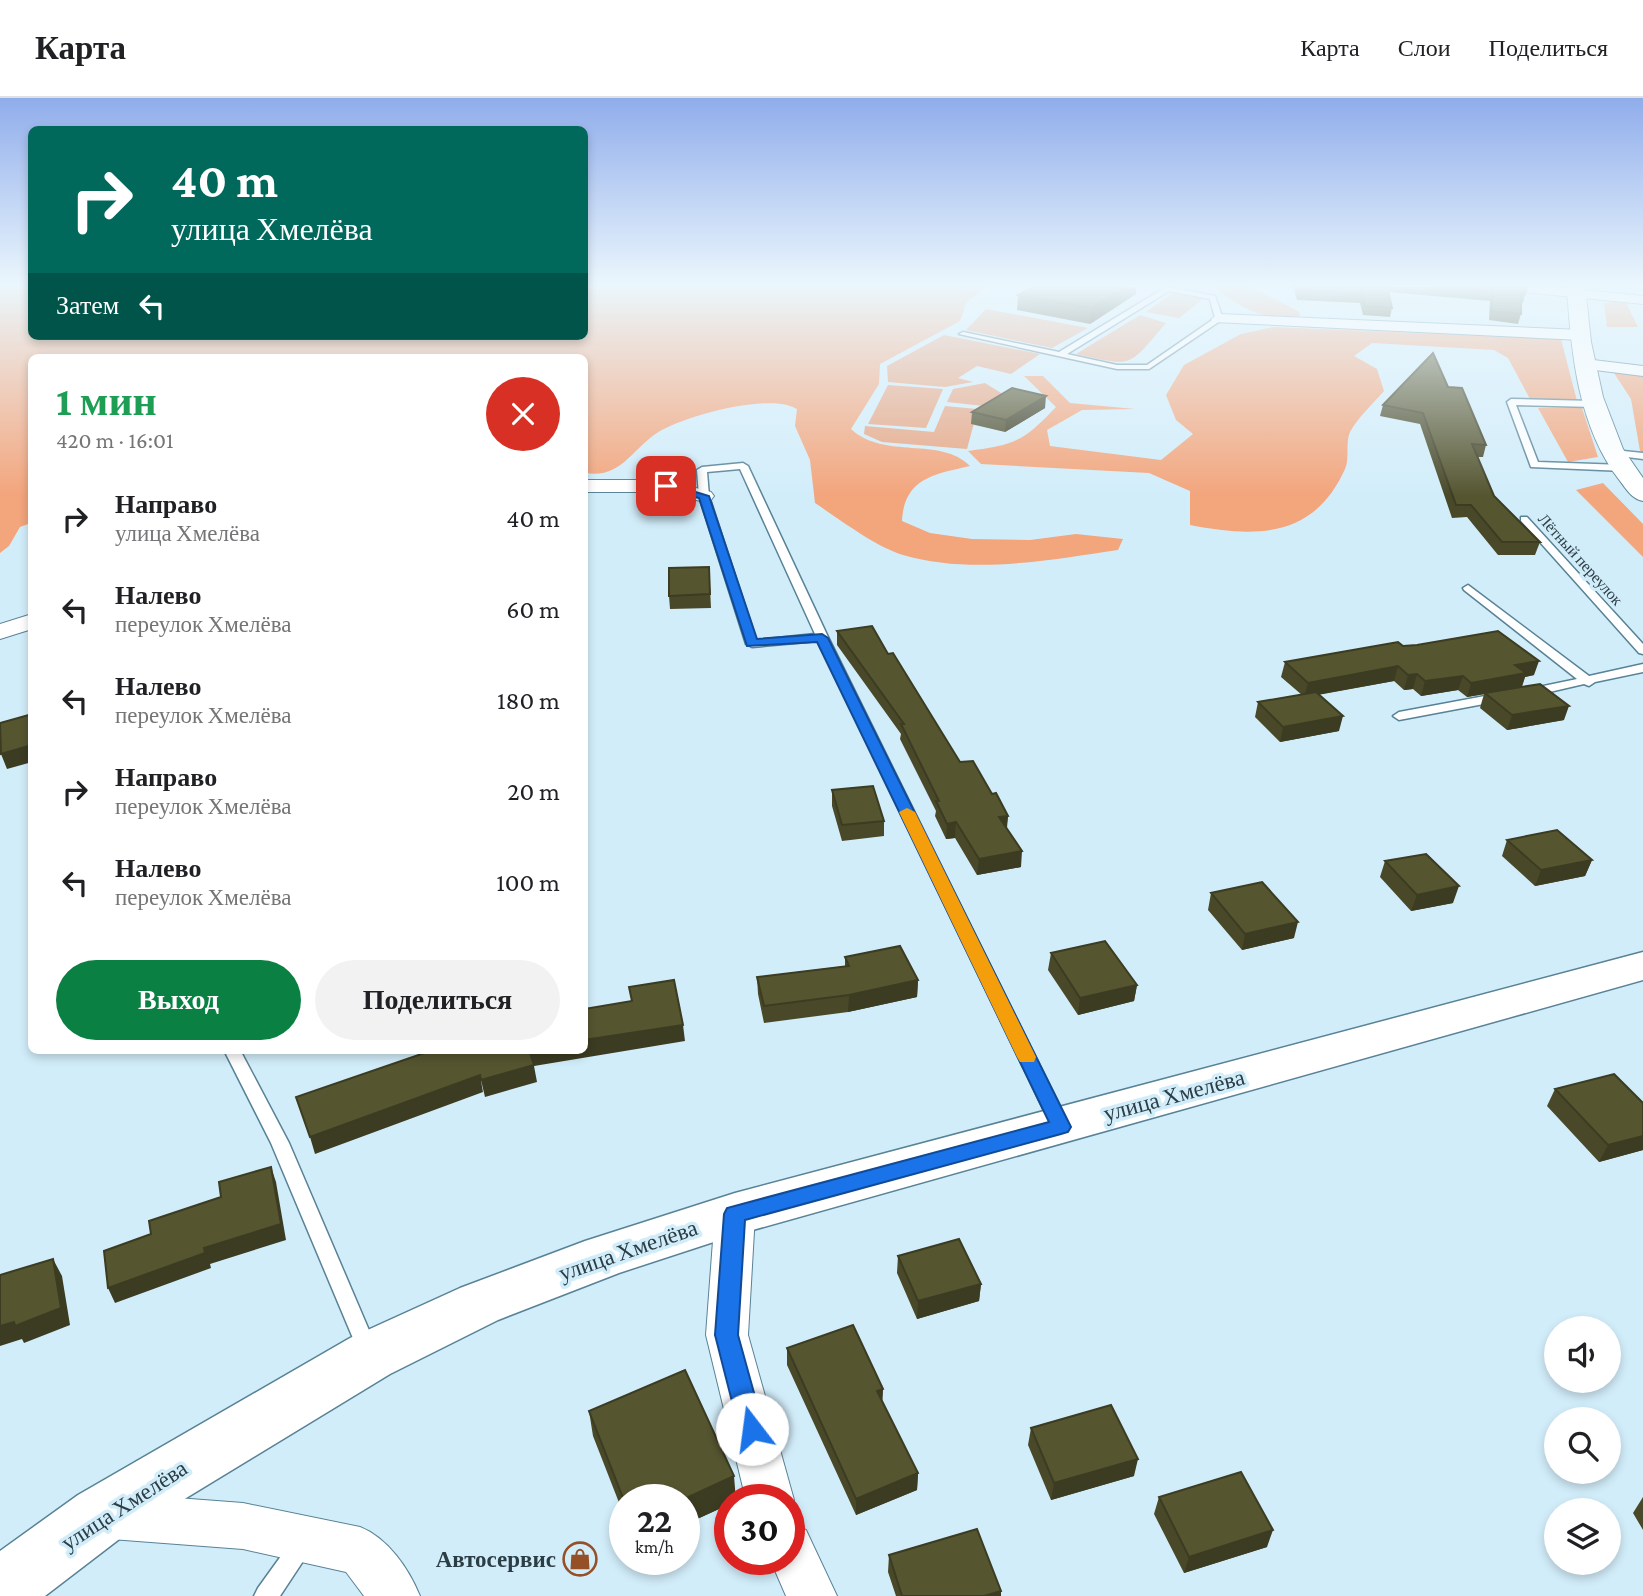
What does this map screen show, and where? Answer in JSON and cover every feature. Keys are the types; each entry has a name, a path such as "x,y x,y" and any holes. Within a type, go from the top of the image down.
{"main road":[{"name":"улица Хмелёва","path":"0,1590 100,1516 370,1356 479,1304 604,1256 735,1214 1643,966"}],"street":[{"path":"1584,357 1593,404 1619,461 1643,494"},
{"path":"1585,364 1643,371"},
{"path":"588,486 666,486 704,496"},
{"path":"0,632 28,628"},
{"path":"735,1214 727,1335 766,1484"},
{"path":"100,1516 243,1526 360,1551 394,1596"},
{"path":"802,1575 812,1596"}],"lane":[{"path":"1069,357 1117,367 1149,367 1164,357"},
{"path":"1593,404 1511,402 1534,465 1619,461 1643,456"},
{"path":"822,638 752,644 704,496 702,470 743,466 822,638 1061,1127"},
{"name":"Лётный переулок","path":"1524,519 1643,651"},
{"path":"1468,588 1589,682"},
{"path":"1399,716 1589,682 1643,668"},
{"path":"234,1054 280,1143 370,1356"},
{"path":"266,1596 306,1540"}],"shaded area":[{"path":"0,357 28,357 28,524 20,527 9,546 0,553"},
{"path":"588,357 893,357 880,364 879,384 851,429 879,444 944,452 958,457 970,466 934,476 915,487 904,507 902,521 930,533 972,539 1030,540 1076,534 1123,539 1118,550 1010,564 956,564 929,561 892,551 815,503 810,460 795,426 797,409 785,404 768,403 727,408 669,426 617,467 597,474 588,473"},
{"path":"904,357 1036,357 1011,374 977,366 958,378 973,382 945,387 888,382 887,366"},
{"path":"1090,357 1134,357 1120,362"},
{"path":"1199,357 1356,357 1377,369 1384,391 1350,432 1345,469 1332,492 1317,509 1281,528 1238,531 1190,525 1190,491 1149,473 981,464 968,451 997,447 1017,440 1045,419 1056,407 1024,376 1043,376 1070,403 1135,409 1082,410 1047,430 1050,446 1161,460 1193,434 1176,420 1166,395 1184,365"},
{"path":"1506,357 1566,357 1577,401 1530,399"},
{"path":"1612,370 1643,373 1643,452 1640,451 1631,399"},
{"path":"985,383 1006,396 993,407 947,402 953,389"},
{"path":"888,385 943,389 926,428 868,424"},
{"path":"945,406 988,410 974,423 967,449 882,442 864,434 865,426 934,432"},
{"path":"1538,408 1582,408 1598,457 1568,462"},
{"path":"1603,483 1643,524 1643,557 1576,490"}],"building":[{"path":"1429,357 1435,357 1448,387 1462,388 1486,445 1472,444 1494,496 1540,542 1502,542 1471,505 1456,505 1423,413 1383,405"},
{"path":"1012,388 1046,396 1006,420 972,412"},
{"path":"709,567 710,594 669,596 669,568"},
{"path":"872,626 888,654 893,653 960,762 973,761 992,794 996,793 1008,816 999,817 1022,851 979,859 956,822 947,824 936,801 939,801 901,724 904,724 837,631"},
{"path":"1498,631 1539,661 1515,665 1526,673 1471,683 1463,676 1425,681 1417,674 1408,675 1398,666 1308,683 1285,662 1398,642 1403,646 1417,645"},
{"path":"1540,684 1569,706 1512,715 1485,693"},
{"path":"1316,692 1343,716 1283,727 1258,702"},
{"path":"28,715 28,746 1,754 0,723"},
{"path":"873,786 884,821 842,825 832,790"},
{"path":"1557,830 1592,860 1541,870 1507,840"},
{"path":"1426,854 1459,886 1417,895 1385,861"},
{"path":"1262,882 1298,922 1245,934 1211,893"},
{"path":"1105,941 1137,985 1080,998 1051,953"},
{"path":"900,946 918,980 849,995 764,1006 757,977 849,966 845,957"},
{"path":"674,980 683,1025 588,1039 588,1008 632,1001 629,987"},
{"path":"421,1054 530,1054 534,1065 481,1080 480,1075 310,1137 296,1097"},
{"path":"1614,1074 1643,1103 1643,1136 1608,1145 1555,1089"},
{"path":"271,1167 281,1224 204,1248 205,1253 108,1288 104,1251 151,1234 149,1221 221,1197 219,1182"},
{"path":"959,1239 981,1284 918,1301 898,1256"},
{"path":"53,1259 61,1308 15,1326 14,1322 0,1326 0,1275"},
{"path":"853,1325 883,1389 877,1391 918,1473 856,1499 787,1348"},
{"path":"685,1370 734,1476 700,1492 700,1484 618,1484 589,1411"},
{"path":"1111,1405 1138,1459 1054,1483 1031,1428"},
{"path":"1241,1472 1273,1530 1189,1557 1159,1497"},
{"path":"977,1529 1001,1591 984,1596 902,1596 889,1555"}],"slow traffic":[{"path":"907,812 1027,1057"}],"place":[{"name":"Автосервис","path":"580,1559"}],"route":[{"path":"666,486 704,496 752,644 822,638 1061,1127 735,1214 727,1335 752,1429"}]}
